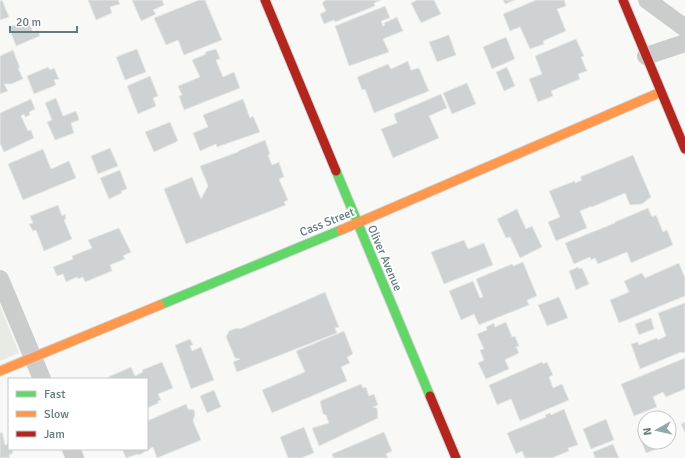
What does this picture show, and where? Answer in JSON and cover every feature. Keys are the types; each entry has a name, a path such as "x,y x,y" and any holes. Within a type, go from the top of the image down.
{"street":[{"name":"Oliver Avenue","path":"265,0 456,458"},
{"path":"623,0 685,149"},
{"path":"647,0 685,28"},
{"path":"646,56 685,43"},
{"name":"Cass Street","path":"0,371 357,223 661,92"},
{"path":"0,279 42,378"}],"shaded area":[{"path":"0,306 19,353 0,361"}],"building":[{"path":"2,0 9,17 0,20 0,1"},
{"path":"88,0 118,0 120,4 110,7 112,13 96,20"},
{"path":"132,0 162,0 164,5 153,10 156,14 141,21"},
{"path":"199,0 205,0 222,40 184,55 178,40 166,45 154,18"},
{"path":"326,0 381,0 374,3 375,6 335,22 334,20 324,24 320,14 326,11 322,3"},
{"path":"417,0 434,0 441,14 421,23 411,3"},
{"path":"503,0 515,0 505,4"},
{"path":"536,0 564,0 566,6 557,9 566,31 543,41 544,44 530,49 520,27 510,31 503,14"},
{"path":"385,6 390,18 381,21 383,26 385,25 384,23 397,17 403,31 383,39 389,52 349,66 335,26"},
{"path":"28,20 33,32 38,30 40,36 16,46 9,27"},
{"path":"449,35 456,55 437,62 429,42"},
{"path":"506,37 515,59 492,69 483,47"},
{"path":"576,39 584,56 581,57 587,71 578,74 580,79 551,91 553,96 538,102 529,79 542,74 535,56"},
{"path":"137,49 146,72 125,80 116,57"},
{"path":"216,49 220,59 216,60 223,77 234,72 240,88 184,110 179,96 182,95 178,86 200,77 192,60 206,54 205,52"},
{"path":"13,50 23,79 11,84 4,84 8,91 0,94 0,56"},
{"path":"408,61 411,70 419,68 429,91 374,113 365,89 362,90 357,77 388,64 391,69"},
{"path":"48,67 50,70 54,68 59,79 54,80 56,85 34,94 27,76"},
{"path":"507,67 515,86 504,91 496,72"},
{"path":"150,76 158,96 153,98 156,106 138,114 127,86"},
{"path":"467,83 476,104 452,114 443,93"},
{"path":"441,94 447,108 429,116 439,138 393,158 381,129 397,123 394,114"},
{"path":"56,98 63,116 76,111 79,120 71,123 74,133 55,140 47,122 52,120 45,103"},
{"path":"31,99 35,109 29,112 30,115 25,117 24,114 21,116 28,131 31,130 34,138 4,152 0,143 0,113"},
{"path":"243,99 250,118 253,116 260,132 217,147 216,144 200,151 193,133 208,127 203,115"},
{"path":"170,122 178,141 154,152 145,132"},
{"path":"265,140 272,165 279,162 284,177 279,179 288,200 284,202 286,205 186,244 164,189 192,177 201,199 208,186 200,166"},
{"path":"110,148 118,166 98,174 91,156"},
{"path":"43,149 51,169 69,161 76,178 23,200 8,164"},
{"path":"633,155 651,197 642,204 630,205 625,193 592,207 589,206 590,207 580,211 587,228 556,241 548,222 560,217 549,191 575,181 575,183 582,180 580,177"},
{"path":"120,170 127,189 109,199 100,178"},
{"path":"58,205 62,216 65,214 66,219 64,220 72,239 44,251 36,230 33,231 29,224 33,223 30,216"},
{"path":"648,208 652,217 656,215 663,232 667,230 673,245 631,263 627,252 598,264 595,258 591,260 590,257 574,264 565,243"},
{"path":"517,209 526,229 532,226 542,247 520,258 510,237 506,238 497,219"},
{"path":"119,228 131,252 123,256 125,259 110,265 112,271 85,282 83,277 78,279 77,277 66,282 63,274 57,276 53,267 73,259 72,256 92,248 88,240"},
{"path":"464,240 468,249 484,243 493,265 444,284 431,252"},
{"path":"523,262 537,296 527,300 529,305 479,325 474,314 461,320 449,291 473,281 480,298 483,297 476,279 512,264 513,266"},
{"path":"679,263 685,278 685,296 619,323 610,300 629,292 624,281 642,273 645,278"},
{"path":"578,267 579,269 582,268 589,284 576,290 569,271"},
{"path":"325,292 339,327 335,328 337,333 237,372 233,362 240,359 235,358 226,337 229,331 237,328 240,329"},
{"path":"559,297 568,318 547,326 538,305"},
{"path":"685,303 685,352 681,352 640,369 631,344 638,342 639,345 657,338 658,340 666,336 658,313"},
{"path":"651,318 654,329 639,335 635,324"},
{"path":"506,322 512,337 515,336 519,346 516,347 519,353 505,360 509,369 486,379 478,363 484,360 480,350 484,349 477,334 487,330 486,327 494,323 495,327"},
{"path":"344,331 353,354 347,357 350,363 341,367 347,381 272,413 262,390 305,372 296,351"},
{"path":"190,339 193,345 190,346 192,351 201,347 214,380 191,389 175,345"},
{"path":"685,358 685,389 666,397 663,392 653,397 657,407 649,410 637,410 637,415 634,416 621,384"},
{"path":"162,362 173,388 158,394 161,400 158,401 159,403 148,408 148,378 108,377 131,367 135,376 143,372 142,370"},
{"path":"542,362 543,364 547,362 553,375 549,377 553,388 562,384 569,400 520,421 511,399 497,405 489,385"},
{"path":"361,384 363,388 366,387 369,396 374,394 378,405 373,407 377,408 378,418 319,446 312,428 329,423 326,415 323,414 320,401"},
{"path":"214,390 221,407 207,413 200,396"},
{"path":"186,404 188,409 194,410 195,414 193,421 201,440 157,458 153,447 148,450 148,421"},
{"path":"564,409 578,445 568,448 569,451 552,458 525,458 522,451 516,454 507,433 546,417 545,415 550,413 551,415"},
{"path":"606,419 614,440 591,449 583,429"},
{"path":"685,422 685,433 681,424"},
{"path":"304,427 314,453 301,458 288,458 280,437"},
{"path":"2,432 5,445 8,444 8,450 12,450 13,453 9,455 10,458 0,458 0,433"},
{"path":"384,432 392,451 386,454 388,458 333,458 332,454"},
{"path":"613,444 619,458 595,458 593,452"},
{"path":"122,450 148,450 139,455 126,458"},
{"path":"645,450 654,450 646,453"}],"traffic: fast":[{"path":"336,171 430,396"},
{"path":"160,305 341,230"}],"traffic: slow":[{"path":"341,230 661,92"},
{"path":"0,371 160,305"}],"traffic: jam":[{"path":"265,0 336,171"},
{"path":"623,0 685,149"},
{"path":"430,396 456,458"}]}
